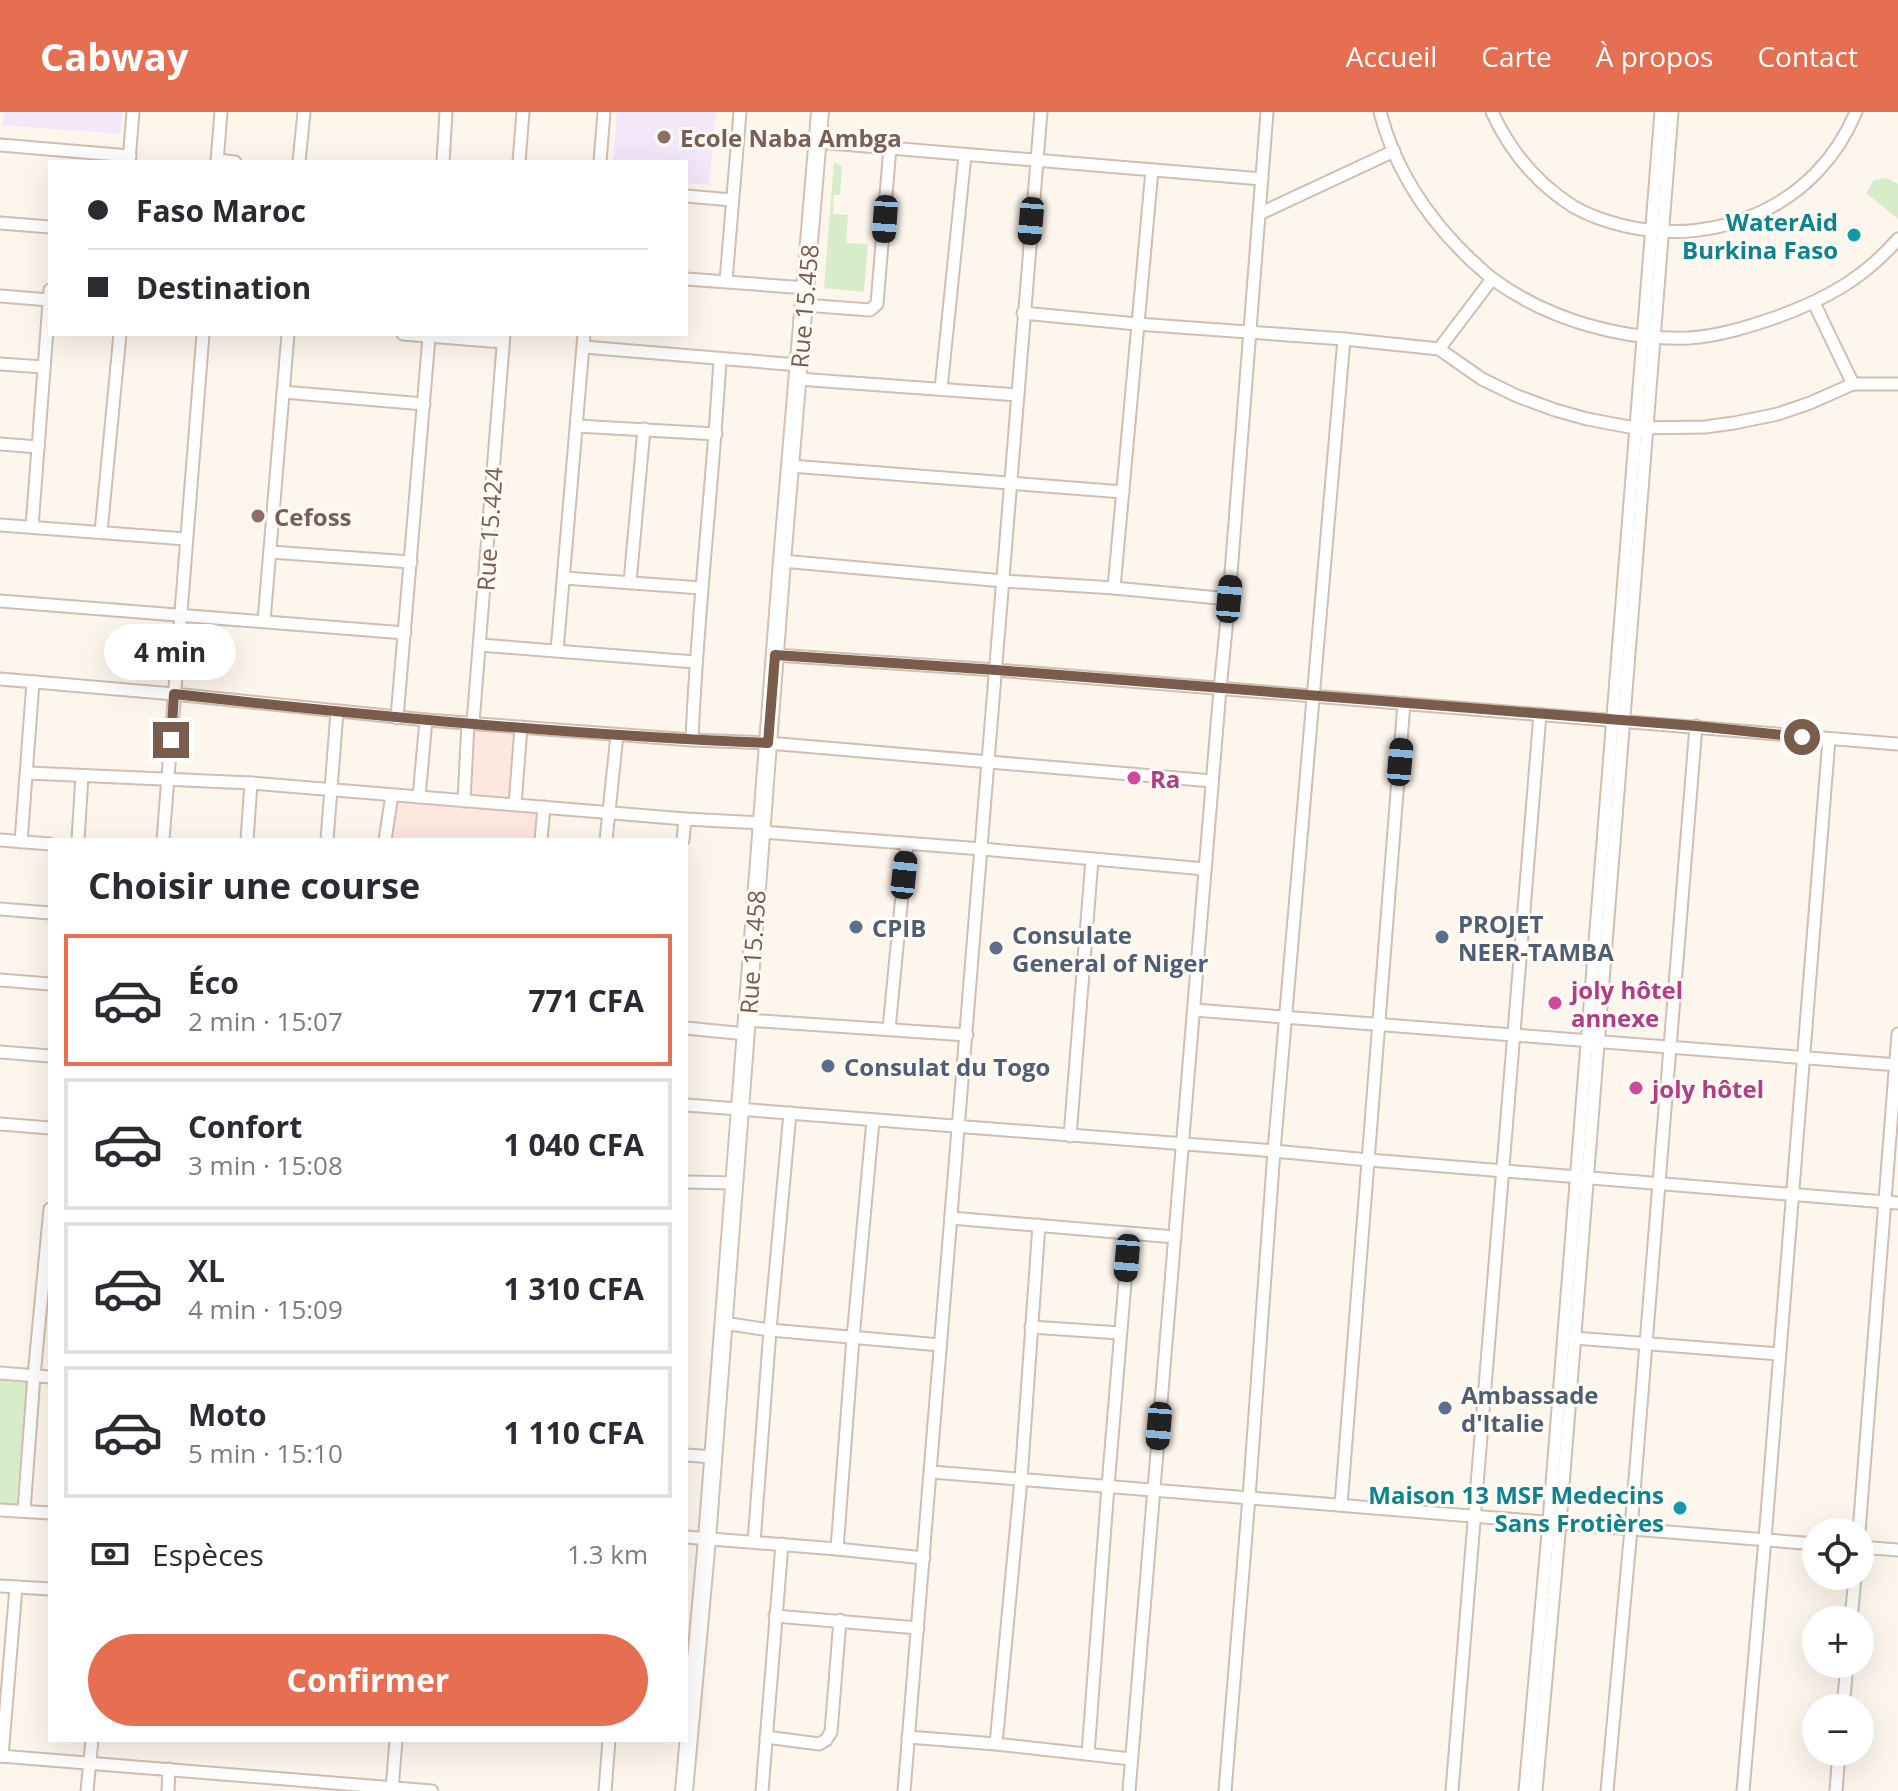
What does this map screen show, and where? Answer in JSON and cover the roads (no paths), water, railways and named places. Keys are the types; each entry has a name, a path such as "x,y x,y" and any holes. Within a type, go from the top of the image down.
{"main road":[{"name":"Rue 15.458","path":"684,1791 707,1539 782,561 820,112"}],"street":[{"path":"0,145 130,159 133,112"},
{"path":"217,160 221,112"},
{"path":"299,160 304,112"},
{"path":"443,160 446,112"},
{"path":"519,160 523,112"},
{"path":"600,160 604,112"},
{"path":"726,281 740,112"},
{"path":"904,1791 1041,112"},
{"path":"1129,1791 1267,112"},
{"path":"1380,112 1408,181 1431,216 1455,244 1492,279 1518,296 1591,326 1648,337 1690,338 1750,326 1814,303 1867,270 1898,239"},
{"path":"1492,112 1522,162 1546,187 1576,208 1605,221 1657,232 1729,225 1765,211 1795,192 1825,162 1848,130 1856,112"},
{"path":"1657,232 1661,112"},
{"path":"1536,1791 1554,1522 1632,534 1657,232 1672,112"},
{"path":"818,142 1262,179"},
{"path":"804,305 870,310 877,304 890,147"},
{"path":"1259,214 1394,151"},
{"path":"941,389 965,155"},
{"path":"1114,588 1152,170"},
{"path":"688,196 732,200"},
{"path":"0,223 48,227"},
{"path":"688,279 806,288"},
{"path":"1439,349 1492,279"},
{"path":"0,296 48,300"},
{"path":"1814,303 1853,384"},
{"path":"1023,313 1439,349 1482,379 1517,396 1566,413 1641,428 1705,427 1778,414 1853,384 1898,384"},
{"path":"32,527 48,322"},
{"path":"101,532 120,336"},
{"path":"163,838 203,336"},
{"path":"264,621 288,336"},
{"path":"420,336 503,338"},
{"path":"397,718 429,337"},
{"name":"Rue 15.424","path":"464,801 480,645 503,338"},
{"path":"1225,1791 1274,1151 1344,339"},
{"path":"557,651 584,340 799,372 1018,395"},
{"path":"692,740 695,662 720,359"},
{"path":"0,364 44,367"},
{"path":"283,392 424,404"},
{"path":"577,426 716,434"},
{"path":"630,582 644,429"},
{"path":"0,444 38,447"},
{"path":"791,466 1123,492"},
{"path":"0,525 186,539"},
{"path":"270,552 411,562"},
{"path":"782,561 1229,599"},
{"path":"564,578 701,588"},
{"path":"0,601 405,633"},
{"path":"480,645 695,662"},
{"path":"775,655 996,670 1898,744"},
{"path":"0,679 397,718 768,743 1212,781"},
{"path":"21,842 33,682"},
{"path":"1341,1505 1404,703"},
{"path":"327,838 337,712"},
{"path":"1452,1791 1540,714"},
{"path":"419,797 426,720"},
{"path":"1607,1791 1696,726"},
{"path":"515,805 521,727"},
{"path":"606,838 617,735"},
{"path":"1743,1791 1829,739"},
{"path":"28,773 251,783 685,819 907,844 1205,869"},
{"path":"78,838 82,776"},
{"path":"247,838 251,783"},
{"path":"385,838 392,795"},
{"path":"541,838 544,807"},
{"path":"683,838 685,819"},
{"path":"0,840 48,844"},
{"path":"889,1029 907,844"},
{"path":"1070,1136 1092,859"},
{"path":"0,909 48,913"},
{"path":"0,980 48,984"},
{"path":"1194,1010 1897,1065"},
{"path":"688,1028 889,1029 967,1035"},
{"path":"1860,1518 1898,1034"},
{"path":"0,1052 48,1056"},
{"path":"688,1105 1898,1203"},
{"path":"754,1542 790,1113"},
{"path":"837,1549 873,1120"},
{"path":"0,1124 48,1128"},
{"path":"1525,1791 1574,1338 1582,1178"},
{"path":"688,1182 735,1183"},
{"path":"951,1218 1175,1237"},
{"path":"996,1744 1021,1479 1039,1225"},
{"path":"24,1511 48,1230"},
{"path":"1088,1754 1129,1234"},
{"path":"723,1323 940,1345"},
{"path":"1031,1327 1120,1333"},
{"path":"1574,1338 1779,1354"},
{"path":"0,1373 48,1377"},
{"path":"688,1455 713,1457"},
{"path":"931,1472 1802,1543"},
{"path":"0,1510 48,1513"},
{"path":"688,1537 924,1558"},
{"path":"762,1791 782,1544"},
{"path":"1874,1548 1898,1550"},
{"path":"0,1586 48,1589"},
{"path":"16,1587 1,1756 432,1791"},
{"path":"775,1616 918,1628"},
{"path":"766,1737 819,1744 829,1737 840,1620"},
{"path":"908,1737 1131,1759"},
{"path":"87,1791 92,1742"},
{"path":"392,1789 396,1742"},
{"path":"605,1791 609,1742"},
{"path":"1836,1791 1838,1766"},
{"path":"168,1791 169,1769"}],"place":[{"name":"Ecole Naba Ambga","path":"664,137"},
{"name":"WaterAid Burkina Faso","path":"1854,235"},
{"name":"Cefoss","path":"258,516"},
{"name":"Ra","path":"1134,778"},
{"name":"CPIB","path":"856,927"},
{"name":"PROJET NEER-TAMBA","path":"1442,937"},
{"name":"Consulate General of Niger","path":"996,948"},
{"name":"joly hôtel annexe","path":"1555,1003"},
{"name":"Consulat du Togo","path":"828,1066"},
{"name":"joly hôtel","path":"1636,1088"},
{"name":"Ambassade d'Italie","path":"1445,1408"},
{"name":"Maison 13 MSF Medecins Sans Frotières","path":"1680,1508"}]}
